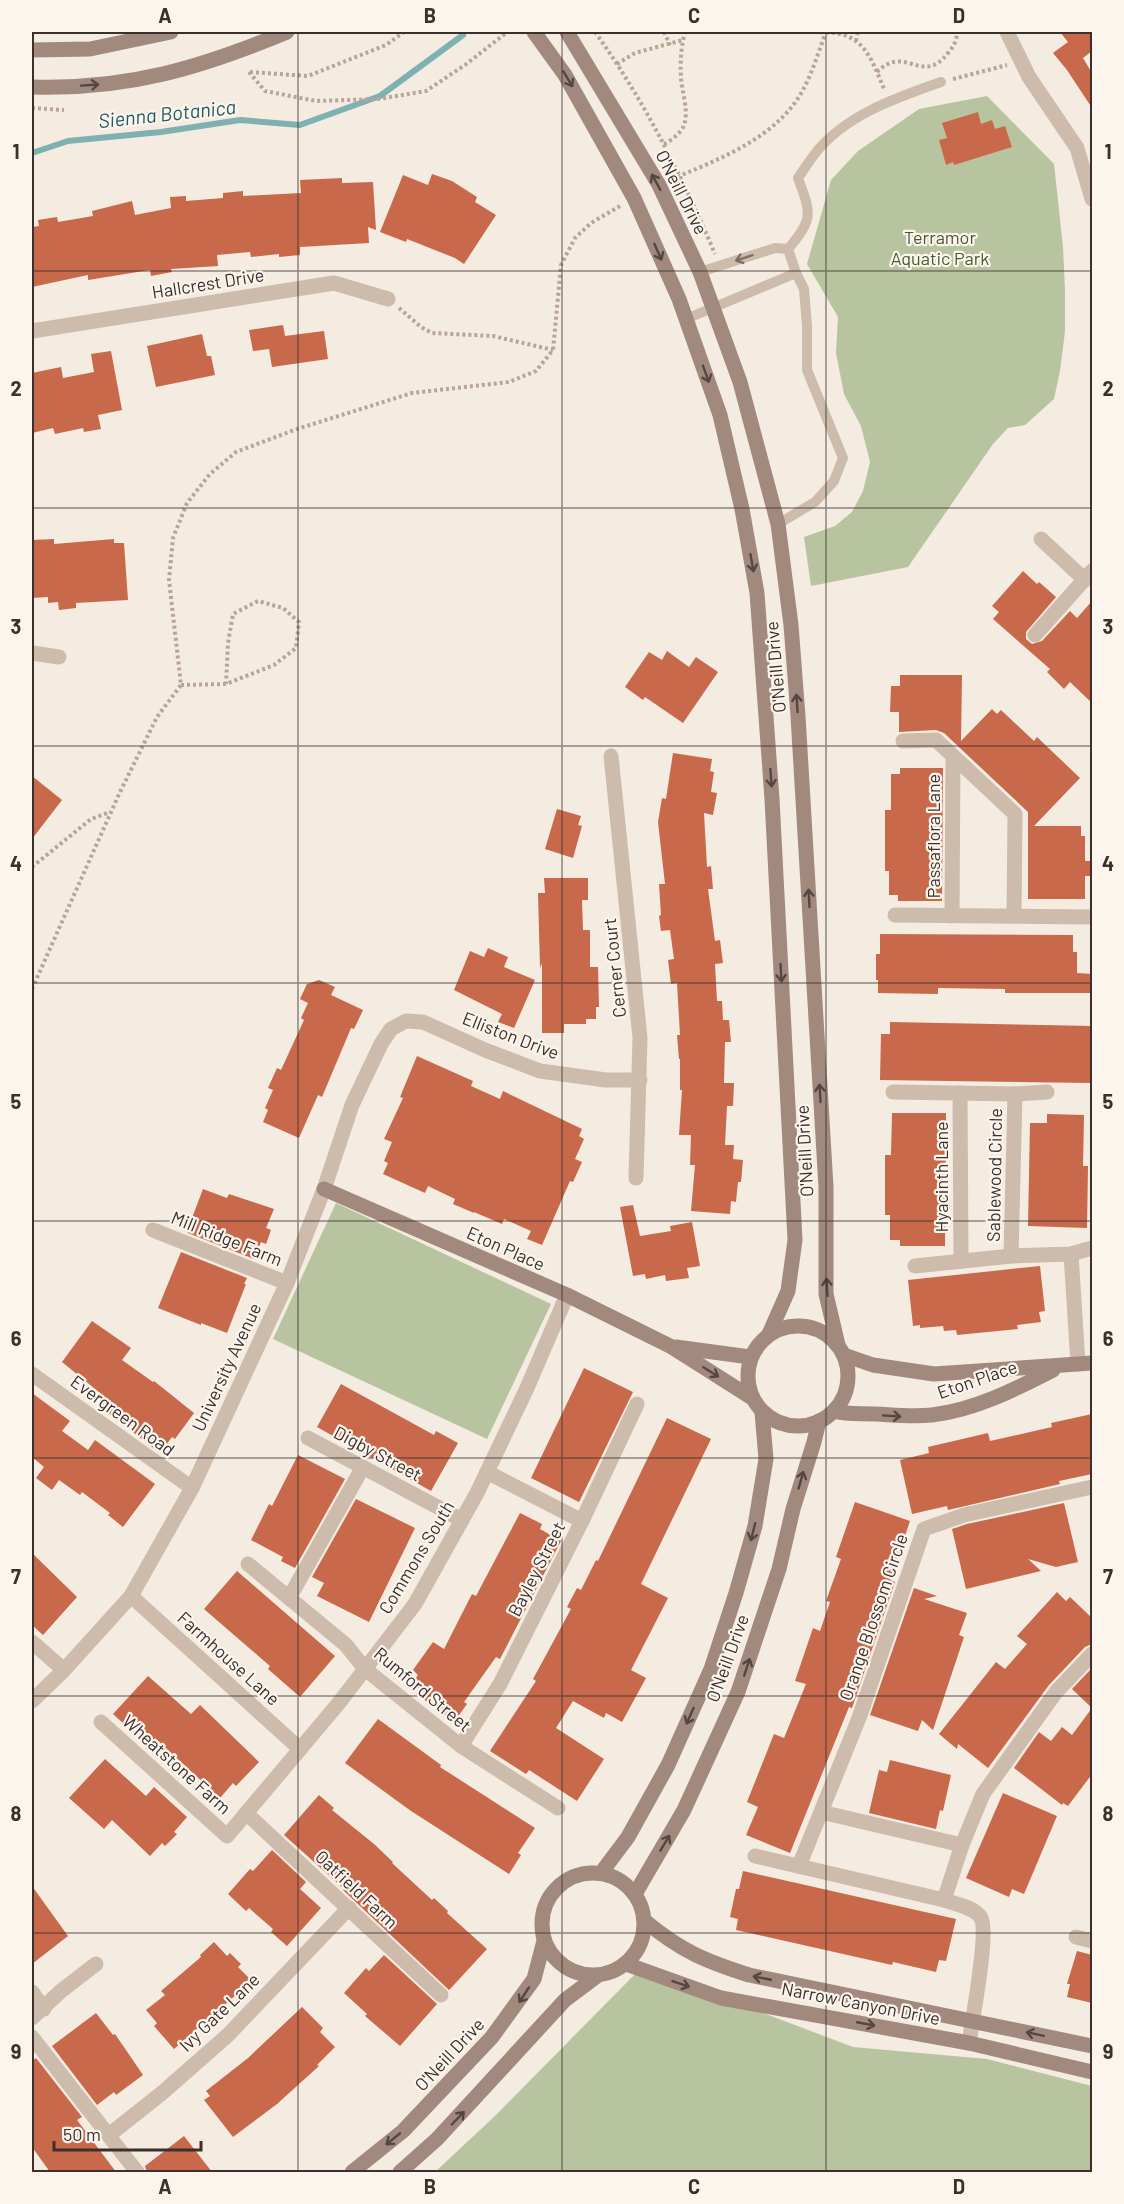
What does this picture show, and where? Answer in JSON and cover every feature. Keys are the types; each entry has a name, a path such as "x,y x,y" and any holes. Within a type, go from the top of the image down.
{"main road":[{"path":"32,50 90,49 171,32"},
{"path":"32,87 112,83 170,74 227,57 287,32"},
{"name":"O'Neill Drive","path":"534,32 565,75 634,198 686,319 720,415 742,509 757,593 772,799 795,1240 788,1291 769,1334 760,1342 750,1357 747,1371 752,1398 762,1412 776,1421 799,1427 823,1420 834,1411 844,1398 848,1384 848,1372 826,1294 826,1187 799,727 792,625 778,524 740,382 700,272 658,185 567,32"},
{"name":"Eton Place","path":"324,1190 567,1296 670,1346 752,1398"},
{"path":"769,1334 785,1327 801,1325 821,1331 841,1350"},
{"name":"Eton Place","path":"670,1346 750,1357"},
{"name":"Eton Place","path":"841,1350 873,1365 934,1374 1085,1364"},
{"name":"Eton Place","path":"834,1411 844,1414 933,1415 973,1405 1011,1391 1059,1367"},
{"name":"O'Neill Drive","path":"352,2172 403,2131 492,2037 534,1979 544,1941 542,1923 545,1906 554,1891 567,1879 584,1873 601,1873 628,1837 668,1765 711,1669 755,1526 765,1459 762,1412"},
{"name":"O'Neill Drive","path":"635,1894 684,1810 738,1692 779,1569 793,1509 819,1421"},
{"path":"544,1941 565,1967 580,1974 597,1976 612,1972 626,1964 637,1952 643,1937 645,1921 642,1906 626,1884 601,1873"},
{"name":"Narrow Canyon Drive","path":"645,1921 685,1950 715,1964 749,1975 1092,2046"},
{"name":"Narrow Canyon Drive","path":"626,1964 721,1998 969,2043 1092,2072"},
{"path":"400,2172 437,2139 565,2000 597,1976"}],"street":[{"path":"1007,32 1029,76 1077,148 1092,199"},
{"name":"Hallcrest Drive","path":"32,331 334,283 388,299"},
{"path":"1035,634 1089,576 1041,539"},
{"path":"32,653 59,657"},
{"name":"Passaflora Lane","path":"903,741 936,740 1015,814 1014,916"},
{"name":"Cerner Court","path":"611,756 640,1038 636,1178"},
{"name":"Passaflora Lane","path":"952,916 953,756"},
{"name":"Passaflora Lane","path":"895,915 1092,917"},
{"name":"Elliston Drive","path":"406,1022 423,1022 485,1050 540,1071 606,1080 640,1080"},
{"name":"University Avenue","path":"32,1701 64,1670 131,1596 192,1488 287,1283 324,1190 352,1105 381,1044 391,1029 406,1022"},
{"name":"Sablewood Circle","path":"893,1092 1015,1094 1047,1092"},
{"name":"Hyacinth Lane","path":"960,1093 961,1261"},
{"name":"Sablewood Circle","path":"1011,1256 1015,1094"},
{"name":"Mill Ridge Farm","path":"153,1230 287,1283"},
{"name":"Sablewood Circle","path":"915,1266 1011,1256 1071,1254 1092,1248"},
{"path":"1071,1254 1085,1364"},
{"name":"Commons South","path":"227,1836 300,1749 415,1604 487,1472 567,1296"},
{"name":"Evergreen Road","path":"32,1374 192,1488"},
{"name":"Bayley Street","path":"461,1746 500,1684 582,1521 637,1404"},
{"name":"Digby Street","path":"308,1438 462,1520"},
{"path":"290,1598 363,1467"},
{"path":"487,1472 582,1521"},
{"name":"Orange Blossom Circle","path":"799,1866 859,1718 924,1530 964,1515 1092,1487"},
{"name":"Rumford Street","path":"248,1564 346,1645 364,1669 461,1746 558,1808"},
{"name":"Farmhouse Lane","path":"131,1596 300,1749"},
{"path":"32,1642 64,1670"},
{"path":"944,1900 962,1845 983,1794 1056,1692 1092,1654"},
{"name":"Wheatstone Farm","path":"101,1722 227,1836"},
{"path":"821,1812 962,1845"},
{"name":"Oatfield Farm","path":"246,1813 441,1995"},
{"path":"755,1856 944,1900 974,1911 981,1916 983,1924 981,1960 969,2043"},
{"name":"Ivy Gate Lane","path":"109,2134 162,2093 228,2035 349,1908"},
{"path":"1076,1937 1092,1941"},
{"path":"32,1992 38,2013 61,1991 96,1964"},
{"path":"32,2037 137,2172"}],"lane":[{"path":"788,249 804,229 809,208 798,178 818,150 847,123 889,101 941,82"},
{"path":"700,272 775,248 788,249"},
{"path":"778,524 814,502 834,482 843,458 807,370 804,289 788,249"},
{"path":"686,319 796,273"}],"path":[{"path":"404,32 386,45 308,76 249,72 265,91 316,101 379,99 426,91 465,65 506,33"},
{"path":"595,32 617,64 664,144 693,202 720,266"},
{"path":"664,32 670,45"},
{"path":"664,144 671,141 684,126 685,107 681,68 685,32"},
{"path":"658,185 711,162 761,135 786,114 804,88 824,32 842,34 856,41 871,57 889,101"},
{"path":"856,41 858,32"},
{"path":"877,72 886,63 897,61 929,68 937,65 957,40 957,32"},
{"path":"617,64 634,53 683,40"},
{"path":"941,82 1022,61"},
{"path":"32,108 63,110"},
{"path":"32,990 111,812 157,717 181,685 169,580 173,538 188,503 210,474 236,452 297,429 412,393 510,382 536,371 554,350 561,265 575,238 591,223 634,198"},
{"path":"388,299 421,327 432,333 493,336 554,350"},
{"path":"181,685 226,684 274,665 296,648 299,622 283,608 258,601 233,614 228,643 226,684"},
{"path":"32,867 91,819 111,812"}],"green space":[{"name":"Terramor Aquatic Park","path":"987,96 1054,164 1063,247 1065,331 1054,399 1025,425 1008,428 993,444 908,567 811,586 804,537 835,526 852,512 863,491 870,462 861,426 844,394 836,353 838,317 807,264 831,180 858,151 919,109"},
{"path":"336,1203 551,1304 487,1439 273,1339"},
{"path":"642,1967 853,2047 987,2059 1092,2086 1092,2172 435,2172 496,2115"}],"building":[{"path":"1060,32 1092,32 1092,51 1083,58 1092,73 1092,108 1053,53 1068,42"},
{"path":"978,112 981,124 992,120 995,129 1005,126 1012,147 954,165 953,162 946,165 939,140 947,138 942,123"},
{"path":"432,174 452,181 477,197 475,202 496,215 464,264 455,258 407,239 406,242 380,232 403,175 428,185"},
{"path":"342,178 342,183 373,182 376,230 368,227 369,243 300,247 300,255 279,257 279,254 251,257 250,252 217,255 218,266 171,269 172,272 151,276 150,270 88,280 88,275 32,287 32,227 39,226 38,220 57,217 58,222 93,216 92,211 132,201 135,215 171,208 170,197 186,196 186,201 223,198 223,193 243,191 243,196 301,193 300,180"},
{"path":"283,325 285,336 324,331 328,359 272,367 269,349 253,351 249,330"},
{"path":"202,334 207,356 211,356 215,375 156,387 147,346"},
{"path":"111,351 122,410 98,415 101,429 84,432 83,428 55,434 53,428 32,433 32,373 61,367 63,378 94,372 91,354"},
{"path":"54,539 54,544 114,539 114,543 124,543 128,600 76,603 76,608 59,610 58,602 48,603 48,597 32,598 32,540"},
{"path":"1023,571 1056,597 1026,632 1026,639 1032,644 1042,641 1070,611 1077,618 1092,601 1092,703 1070,682 1064,689 1047,672 1050,669 993,619 999,612 992,606"},
{"path":"667,651 689,667 696,657 718,672 683,723 645,697 643,700 625,687 649,652 662,660"},
{"path":"900,675 962,675 961,741 992,709 997,714 1001,710 1034,741 1037,737 1080,778 1034,826 1081,826 1081,836 1085,836 1085,861 1091,861 1091,876 1085,876 1085,899 1028,899 1028,812 944,733 936,730 899,732 899,712 890,712 891,686 900,686"},
{"path":"673,753 712,759 710,771 714,772 711,792 717,793 713,815 704,813 707,867 711,866 713,889 708,889 715,941 720,940 723,963 715,964 717,1001 722,1001 723,1020 729,1020 731,1042 725,1042 724,1083 734,1083 733,1106 727,1106 725,1145 734,1145 733,1159 743,1160 741,1182 738,1182 736,1202 731,1201 730,1214 691,1211 695,1165 690,1165 691,1135 679,1135 682,1090 680,1090 677,1035 680,1035 677,983 671,984 668,960 674,959 670,930 661,931 659,916 661,915 659,884 665,884 658,822 662,798 666,799"},
{"path":"900,768 943,768 942,901 898,901 898,895 889,895 889,871 885,871 885,810 891,810 891,774 900,774"},
{"path":"32,776 62,800 32,839"},
{"path":"557,809 581,816 578,825 582,826 573,858 545,849"},
{"path":"544,878 588,878 588,900 582,900 583,930 590,930 590,967 598,967 599,1007 596,1007 596,1019 586,1019 586,1024 564,1024 564,1033 542,1033 542,963 540,968 538,893 545,893"},
{"path":"880,934 1073,935 1073,952 1077,952 1077,973 1092,974 1092,993 1005,993 1005,989 938,988 938,994 878,993 876,954 880,954"},
{"path":"488,948 508,957 504,967 535,980 514,1028 498,1022 502,1014 454,990 470,951 484,957"},
{"path":"319,980 335,987 331,995 363,1010 354,1029 351,1028 322,1097 318,1095 299,1138 263,1122 268,1110 265,1108 273,1090 268,1088 277,1068 281,1070 304,1020 301,1018 308,1003 300,999 307,984"},
{"path":"890,1022 1092,1026 1092,1083 880,1080 881,1034 890,1034"},
{"path":"417,1056 473,1081 471,1086 500,1099 503,1091 582,1129 579,1136 584,1139 575,1159 582,1162 573,1182 570,1181 542,1245 527,1239 531,1231 504,1219 502,1224 453,1204 455,1199 428,1186 425,1193 383,1174 388,1163 384,1161 392,1142 384,1139 403,1098 400,1097"},
{"path":"892,1113 946,1113 945,1246 900,1246 900,1240 890,1240 890,1215 885,1215 885,1155 891,1155"},
{"path":"1047,1114 1084,1115 1083,1166 1088,1166 1087,1228 1028,1226 1030,1123 1047,1123"},
{"path":"203,1189 227,1198 229,1194 274,1209 266,1228 271,1230 266,1244 261,1242 254,1259 188,1233"},
{"path":"633,1205 640,1236 671,1231 670,1226 692,1222 700,1266 687,1268 689,1278 666,1281 665,1275 646,1279 645,1274 633,1276 620,1207"},
{"path":"181,1252 247,1278 227,1333 158,1308"},
{"path":"1040,1266 1045,1311 1039,1312 1041,1322 1017,1325 1018,1329 957,1335 956,1330 944,1331 943,1326 920,1328 920,1325 913,1326 908,1280"},
{"path":"92,1321 131,1348 122,1360 154,1381 194,1413 175,1439 172,1437 160,1453 99,1406 105,1397 62,1362"},
{"path":"584,1368 633,1392 579,1502 531,1478"},
{"path":"341,1384 434,1435 436,1431 458,1443 431,1491 317,1427"},
{"path":"32,1393 70,1421 62,1431 88,1450 95,1440 155,1484 123,1527 108,1515 110,1513 82,1492 80,1495 59,1480 52,1490 36,1478 44,1467 32,1457"},
{"path":"1092,1414 1092,1474 1059,1481 1060,1484 948,1510 947,1506 912,1514 900,1460 929,1453 928,1447 988,1433 990,1441 1052,1427 1051,1423"},
{"path":"667,1418 711,1439 641,1584 668,1598 631,1670 646,1678 622,1722 606,1713 604,1718 573,1701 556,1728 604,1759 577,1801 529,1770 526,1774 490,1751 536,1681 533,1679 571,1609 567,1607 577,1588 581,1590 596,1560 598,1561"},
{"path":"298,1455 345,1479 295,1568 281,1561 283,1557 251,1540 269,1504 272,1506"},
{"path":"356,1499 415,1528 369,1622 317,1596 324,1583 312,1577"},
{"path":"855,1502 910,1521 890,1580 895,1582 852,1708 849,1707 790,1853 746,1835 758,1807 747,1802 774,1734 784,1738 806,1684 795,1681 813,1628 820,1631 830,1602 826,1601 841,1559 836,1557"},
{"path":"1064,1503 1078,1562 1056,1567 1028,1559 1041,1571 966,1589 952,1529"},
{"path":"520,1513 542,1524 540,1529 561,1541 500,1659 496,1657 464,1702 467,1704 454,1722 418,1695 422,1690 412,1683 418,1675 413,1670 433,1642 444,1649 472,1594 476,1596"},
{"path":"32,1553 77,1597 43,1635 32,1625"},
{"path":"237,1571 335,1656 300,1697 268,1669 270,1666 204,1609"},
{"path":"914,1588 937,1596 924,1599 967,1613 959,1635 964,1637 933,1730 922,1720 918,1731 870,1715"},
{"path":"1057,1592 1066,1601 1070,1597 1092,1618 1092,1644 1085,1647 1049,1685 988,1768 958,1744 957,1749 939,1734 996,1662 1005,1669 1027,1644 1017,1636"},
{"path":"1092,1668 1092,1708 1072,1689"},
{"path":"148,1676 191,1714 200,1705 259,1762 236,1786 233,1783 220,1798 155,1738 148,1746 113,1714"},
{"path":"1092,1708 1092,1774 1068,1806 1063,1803 1062,1805 1014,1768 1039,1732 1051,1741 1062,1727 1072,1735"},
{"path":"378,1719 441,1765 440,1767 535,1828 518,1853 521,1855 509,1874 411,1811 345,1763"},
{"path":"105,1759 146,1796 154,1787 187,1817 174,1832 177,1834 165,1846 162,1843 150,1856 112,1820 104,1829 69,1798"},
{"path":"890,1760 951,1775 943,1811 940,1810 936,1829 869,1813 879,1770 887,1772"},
{"path":"1003,1793 1057,1816 1024,1894 1012,1889 1009,1897 966,1878"},
{"path":"319,1795 334,1808 332,1810 374,1844 487,1949 449,1990 284,1835"},
{"path":"272,1850 306,1882 300,1889 321,1908 287,1946 271,1932 273,1929 249,1908 246,1911 228,1894 250,1869 253,1871"},
{"path":"743,1871 956,1919 946,1961 939,1960 936,1972 893,1962 892,1965 736,1930 738,1919 730,1917 736,1889 739,1889"},
{"path":"32,1886 68,1936 32,1964"},
{"path":"214,1942 227,1956 230,1953 241,1964 238,1967 252,1981 174,2049 154,2026 157,2023 146,2010 165,1995 161,1991 201,1957 200,1955"},
{"path":"1077,1951 1092,1955 1092,2003 1067,1997 1070,1984 1067,1984"},
{"path":"384,1955 437,2004 400,2046 365,2016 367,2014 344,1993 366,1968 369,1971"},
{"path":"302,2007 323,2028 320,2032 335,2047 317,2065 319,2066 277,2104 233,2137 204,2100 210,2096 206,2091 248,2058"},
{"path":"96,2013 113,2035 115,2034 143,2075 116,2095 114,2092 97,2105 52,2046"},
{"path":"36,2058 82,2117 77,2120 116,2172 50,2172 32,2147 32,2061"},
{"path":"184,2136 212,2172 147,2172 145,2166"}],"waterway":[{"name":"Sienna Botanica","path":"32,153 68,141 161,132 240,120 300,125 380,96 463,35"}]}
